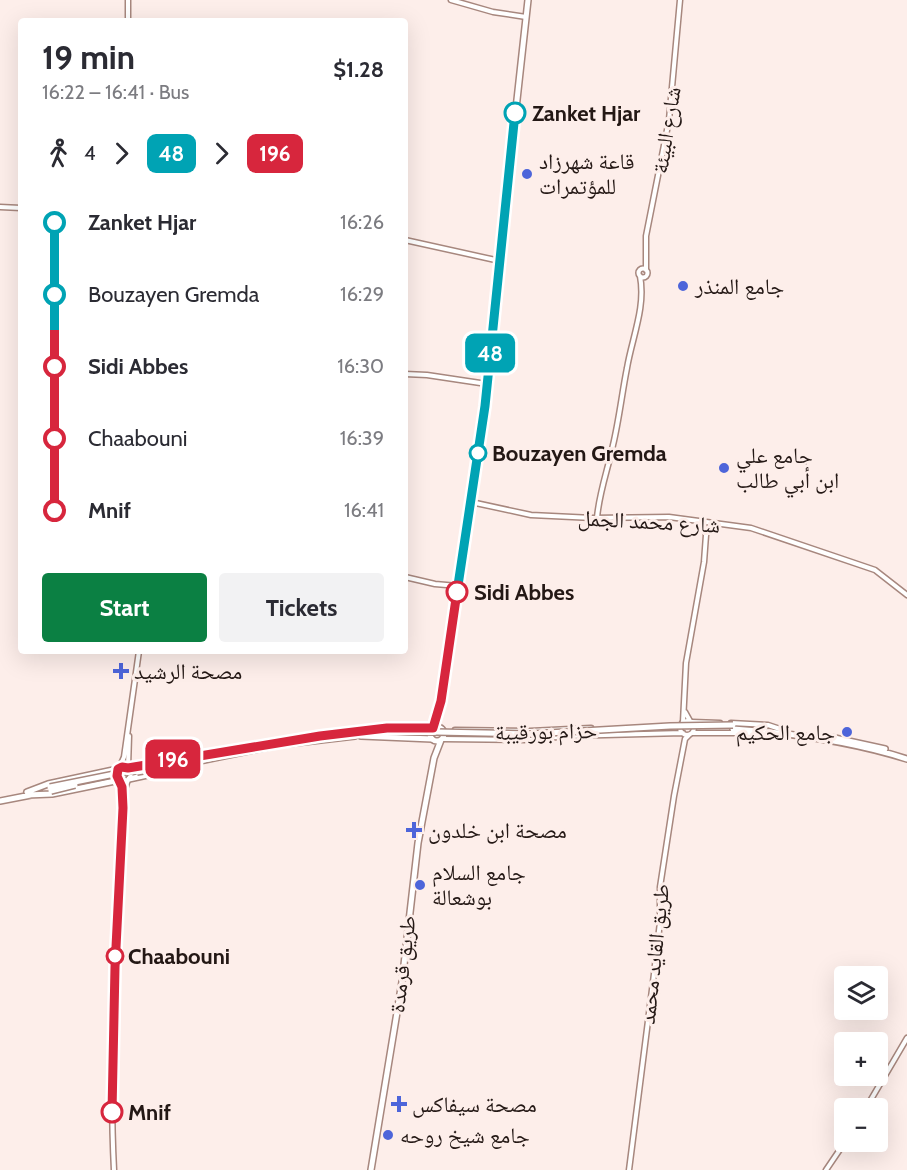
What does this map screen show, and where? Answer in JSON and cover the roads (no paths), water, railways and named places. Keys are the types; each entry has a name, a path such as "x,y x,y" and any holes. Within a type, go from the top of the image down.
{"main road":[{"path":"128,0 128,18"},
{"path":"451,0 493,12 526,17"},
{"path":"432,739 430,735 440,710 488,384 528,0"},
{"name":"شارع البيئة","path":"640,276 669,122 680,0"},
{"path":"0,207 18,208"},
{"path":"408,241 500,261"},
{"name":"شارع البيئة","path":"644,259 646,277"},
{"path":"640,270 646,270"},
{"path":"597,518 638,318 640,276 646,277 641,290"},
{"path":"408,374 488,384"},
{"name":"شارع محمد الجمل","path":"471,500 531,515 669,518 756,530 852,562 882,575 907,595"},
{"path":"599,509 606,518"},
{"path":"684,711 694,729 687,734 680,730 684,711 686,663 704,562 706,535 702,522"},
{"path":"706,535 712,523"},
{"path":"408,578 458,586"},
{"path":"114,1170 112,1090 115,967 123,808 123,791 117,776 123,762 140,654"},
{"path":"361,734 432,739 438,742 442,740 444,733 440,710"},
{"name":"حزام بورقيبة","path":"442,729 598,728 691,722 759,724 780,731"},
{"path":"123,808 131,773 128,768 129,727"},
{"name":"حزام بورقيبة","path":"27,794 288,740 361,734 530,737 733,727 845,738 907,757"},
{"path":"361,734 387,728 442,729"},
{"path":"598,728 598,736"},
{"path":"509,739 510,730"},
{"name":"حزام بورقيبة","path":"442,740 780,731"},
{"name":"طريق القايد محمد","path":"629,1170 660,922 660,887 674,796 687,734"},
{"name":"طريق قرمدة","path":"432,739 434,758"},
{"name":"طريق قرمدة","path":"371,1170 402,982 416,858 434,758 442,740"},
{"path":"27,794 48,784 119,768 238,752"},
{"path":"0,799 27,794 52,794 129,779 238,752"},
{"path":"128,756 133,763 140,765"},
{"path":"111,782 118,784 123,791"},
{"path":"872,1098 907,1038"},
{"path":"826,1170 838,1152"}],"place":[{"name":"Zanket Hjar","path":"515,113"},
{"name":"قاعة شهرزاد للمؤتمرات","path":"527,174"},
{"name":"جامع المنذر","path":"683,286"},
{"name":"Bouzayen Gremda","path":"478,453"},
{"name":"جامع علي ابن أبي طالب","path":"724,468"},
{"name":"Sidi Abbes","path":"457,592"},
{"name":"مصحة الرشيد","path":"121,671"},
{"name":"جامع الحكيم","path":"847,732"},
{"name":"مصحة ابن خلدون","path":"414,830"},
{"name":"جامع السلام بوشعالة","path":"420,885"},
{"name":"Chaabouni","path":"115,956"},
{"name":"مصحة سيفاكس","path":"399,1104"},
{"name":"Mnif","path":"112,1112"},
{"name":"جامع شيخ روحه","path":"388,1135"}]}
